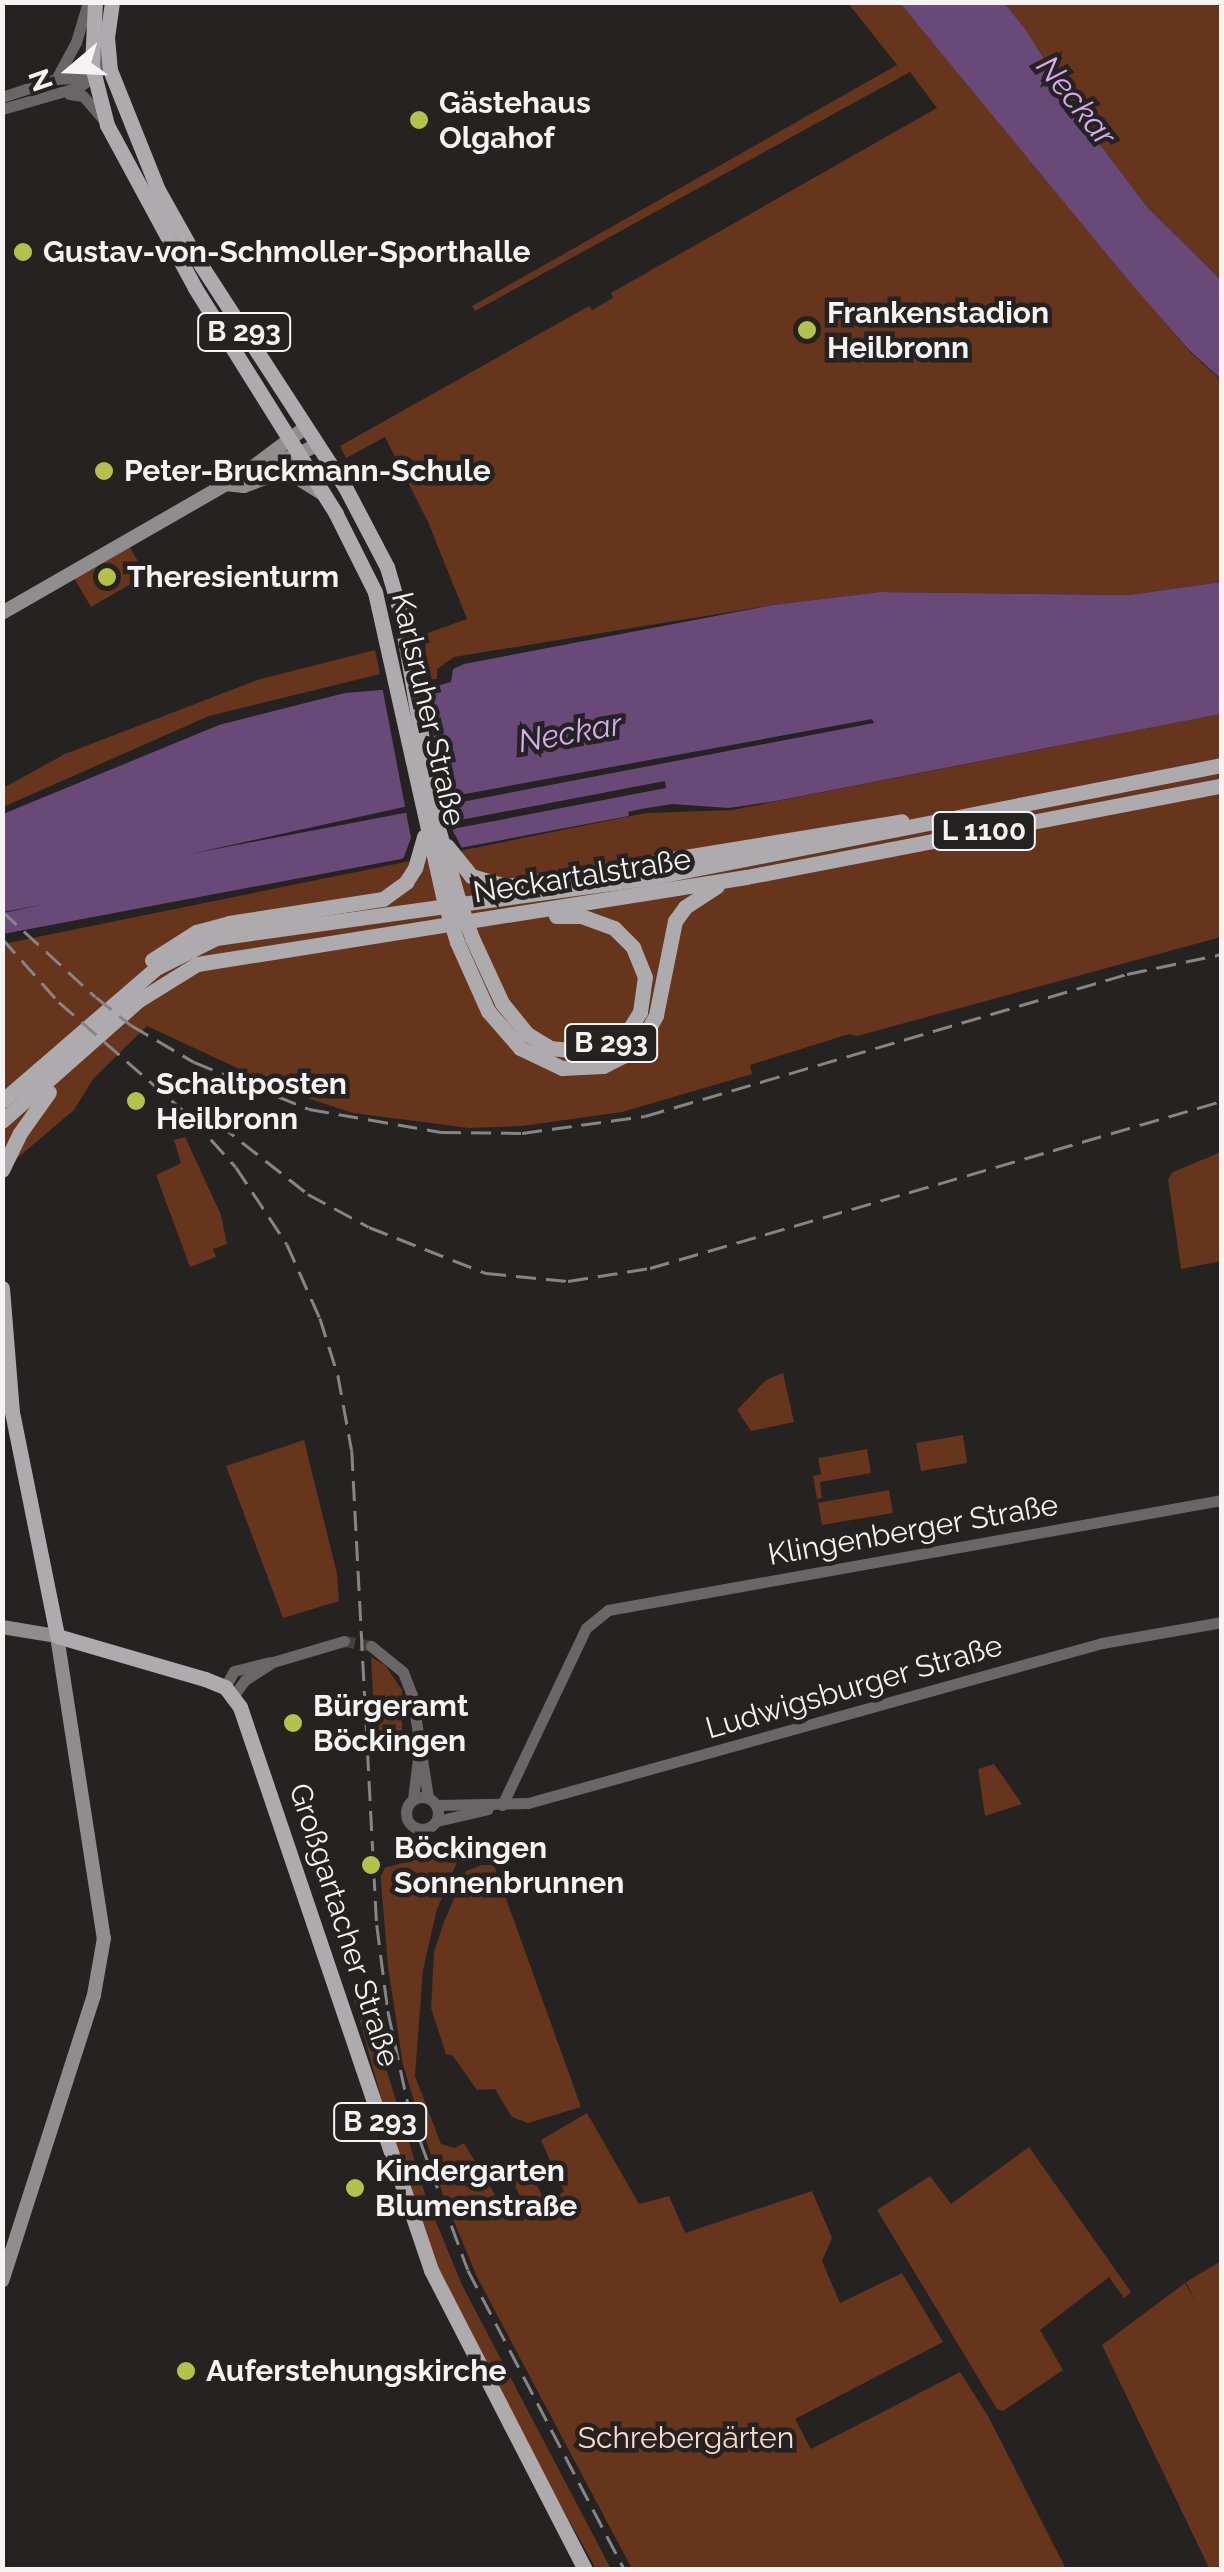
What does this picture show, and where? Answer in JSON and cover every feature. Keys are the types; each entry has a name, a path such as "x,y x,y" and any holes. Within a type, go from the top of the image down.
{"main road":[{"name":"B 293","path":"91,2 94,78"},
{"name":"B 293","path":"106,38 112,2"},
{"name":"Karlsruher Straße","path":"106,38 120,104 158,190 194,256 318,445 382,556 400,611 400,658 430,822"},
{"name":"Karlsruher Straße","path":"94,78 108,124 172,248 365,568 400,658"},
{"path":"2,612 245,473 287,437 306,427"},
{"path":"245,473 267,469 318,445"},
{"path":"224,484 244,486 272,474 291,474 324,495"},
{"name":"Neckartalstraße","path":"114,1000 181,952 231,934 649,878 1222,766"},
{"name":"Neckartalstraße","path":"2,1122 163,981 197,964 746,876 1222,786"},
{"name":"Neckartalstraße","path":"430,822 445,859 471,876 507,886 858,826 971,814"},
{"name":"Neckartalstraße","path":"2,1102 159,954 196,932 383,899 406,882 418,864 430,822"},
{"name":"B 293","path":"445,859 451,899 464,940 502,1003 540,1043 564,1052 589,1052 617,1040 630,1028 640,1012 645,977 624,936 582,916 502,917"},
{"path":"464,940 488,1011 520,1048 562,1068 603,1066 636,1047 651,1025 670,936 686,907 713,888 746,876"},
{"name":"B 293","path":"2,1170 32,1113 79,1054"},
{"path":"2,2282 94,1995 104,1938 57,1636 21,1468 3,1290"},
{"path":"2,1345 8,1367"},
{"path":"2,1626 144,1658 226,1689"},
{"name":"Großgartacher Straße","path":"226,1689 258,1755 431,2270 585,2570"}],"street":[{"path":"56,79 91,2"},
{"path":"2,109 65,94 94,78 104,63 106,38"},
{"path":"2,97 56,79 94,78"},
{"name":"Karlsruher Straße","path":"94,78 120,104"},
{"path":"65,94 84,96 108,124"},
{"name":"Klingenberger Straße","path":"502,1804 586,1628 594,1617 613,1608 1222,1500"},
{"name":"Ludwigsburger Straße","path":"432,1801 528,1804 1102,1642 1222,1622"},
{"path":"226,1689 239,1669 344,1642"},
{"path":"371,1646 402,1672 415,1708 420,1752 436,1820 423,1829 415,1828 406,1814 413,1800 420,1752"},
{"path":"413,1800 432,1801"},
{"name":"Ludwigsburger Straße","path":"436,1820 502,1804"}],"green space":[{"path":"848,3 900,3 1189,351 1221,380 1221,582 1129,595 880,592 773,605 454,657 437,669 437,679 426,680 425,634 467,619 428,522 385,437 346,458 340,446 589,306 592,310 613,298 611,293 937,108 910,72 475,311 472,306 897,65"},
{"path":"1004,3 1221,3 1221,280 1148,208 1089,130 1024,27"},
{"path":"129,546 146,575 91,607 74,578"},
{"path":"375,650 380,674 209,716 3,807 3,788 65,754 257,680"},
{"path":"1221,714 1221,937 857,1036 849,1034 750,1065 752,1074 622,1112 522,1126 469,1128 353,1113 289,1092 147,1026 93,1079 74,1110 3,1170 3,944 646,813 732,810"},
{"path":"185,1137 221,1215 227,1244 213,1249 216,1257 190,1267 156,1175 181,1163 174,1140"},
{"path":"1221,1152 1221,1261 1181,1269 1168,1179 1173,1172"},
{"path":"783,1373 794,1422 751,1431 737,1410 766,1380"},
{"path":"963,1435 967,1463 921,1471 916,1443"},
{"path":"304,1440 337,1574 339,1601 283,1618 226,1466"},
{"path":"867,1449 871,1473 820,1482 822,1498 817,1499 813,1476 821,1474 818,1458"},
{"path":"889,1490 893,1513 822,1525 818,1503"},
{"path":"371,1657 385,1665 402,1690 402,1741 395,1748 376,1748"},
{"path":"994,1764 1022,1804 985,1816 978,1769"},
{"name":"Schrebergärten","path":"444,1852 460,1855 437,1909 423,1970 415,2076 441,2144 455,2148 464,2143 506,2213 524,2204 506,2168 524,2159 544,2200 564,2192 541,2140 587,2113 639,2204 669,2196 685,2233 812,2191 832,2238 822,2261 840,2303 902,2273 943,2342 795,2419 811,2449 960,2372 988,2416 1066,2569 632,2569 477,2277 443,2195 403,2065 388,1967 380,1869"},
{"path":"494,1865 581,2107 528,2123 512,2117 495,2089 477,2090 453,2056 446,2054 431,2008 434,1952 444,1922 466,1871"},
{"path":"371,1994 385,2065 427,2200 462,2285 611,2569 596,2569 466,2334 432,2257 391,2134 354,1999"},
{"path":"1029,2147 1131,2292 1124,2298 1109,2277 1040,2330 1063,2370 1003,2411 997,2409 877,2210 930,2176 951,2204"},
{"path":"1221,2261 1222,2569 1210,2570 1102,2345 1185,2283 1195,2301 1186,2282"}],"water":[{"path":"900,3 1004,3 1024,27 1089,130 1148,208 1221,280 1221,379 1189,350 1129,281"},
{"name":"Neckar","path":"1221,582 1221,714 776,801 729,808 672,804 641,809 628,812 629,816 3,934 3,913 46,904 3,912 3,814 219,725 345,693 440,685 451,682 453,669 464,664 773,605 880,592 1129,595","holes":["872,719 874,723 190,854 454,796","665,781 666,788 452,829 450,822"]}],"pier":[{"path":"423,683 452,829 463,850 402,862 411,838 382,686"}],"tunnel":[{"path":"344,1641 371,1646"}],"railway":[{"path":"2,911 131,1025 194,1062 309,1109 441,1132 522,1133 645,1116 1127,974 1222,954"},
{"path":"2,938 59,1002 191,1117 236,1167 287,1244 320,1318 338,1375 352,1451 377,1925 388,2011 410,2113 468,2270 625,2570"},
{"path":"195,1105 308,1194 369,1227 486,1273 568,1281 650,1268 1222,1101"}],"place":[{"name":"Gästehaus Olgahof","path":"419,120"},
{"name":"Gustav-von-Schmoller-Sporthalle","path":"23,252"},
{"name":"Frankenstadion Heilbronn","path":"807,330"},
{"name":"Peter-Bruckmann-Schule","path":"104,471"},
{"name":"Theresienturm","path":"107,577"},
{"name":"Schaltposten Heilbronn","path":"136,1101"},
{"name":"Bürgeramt Böckingen","path":"293,1723"},
{"name":"Böckingen Sonnenbrunnen","path":"371,1865"},
{"name":"Kindergarten Blumenstraße","path":"355,2188"},
{"name":"Auferstehungskirche","path":"186,2371"}]}
